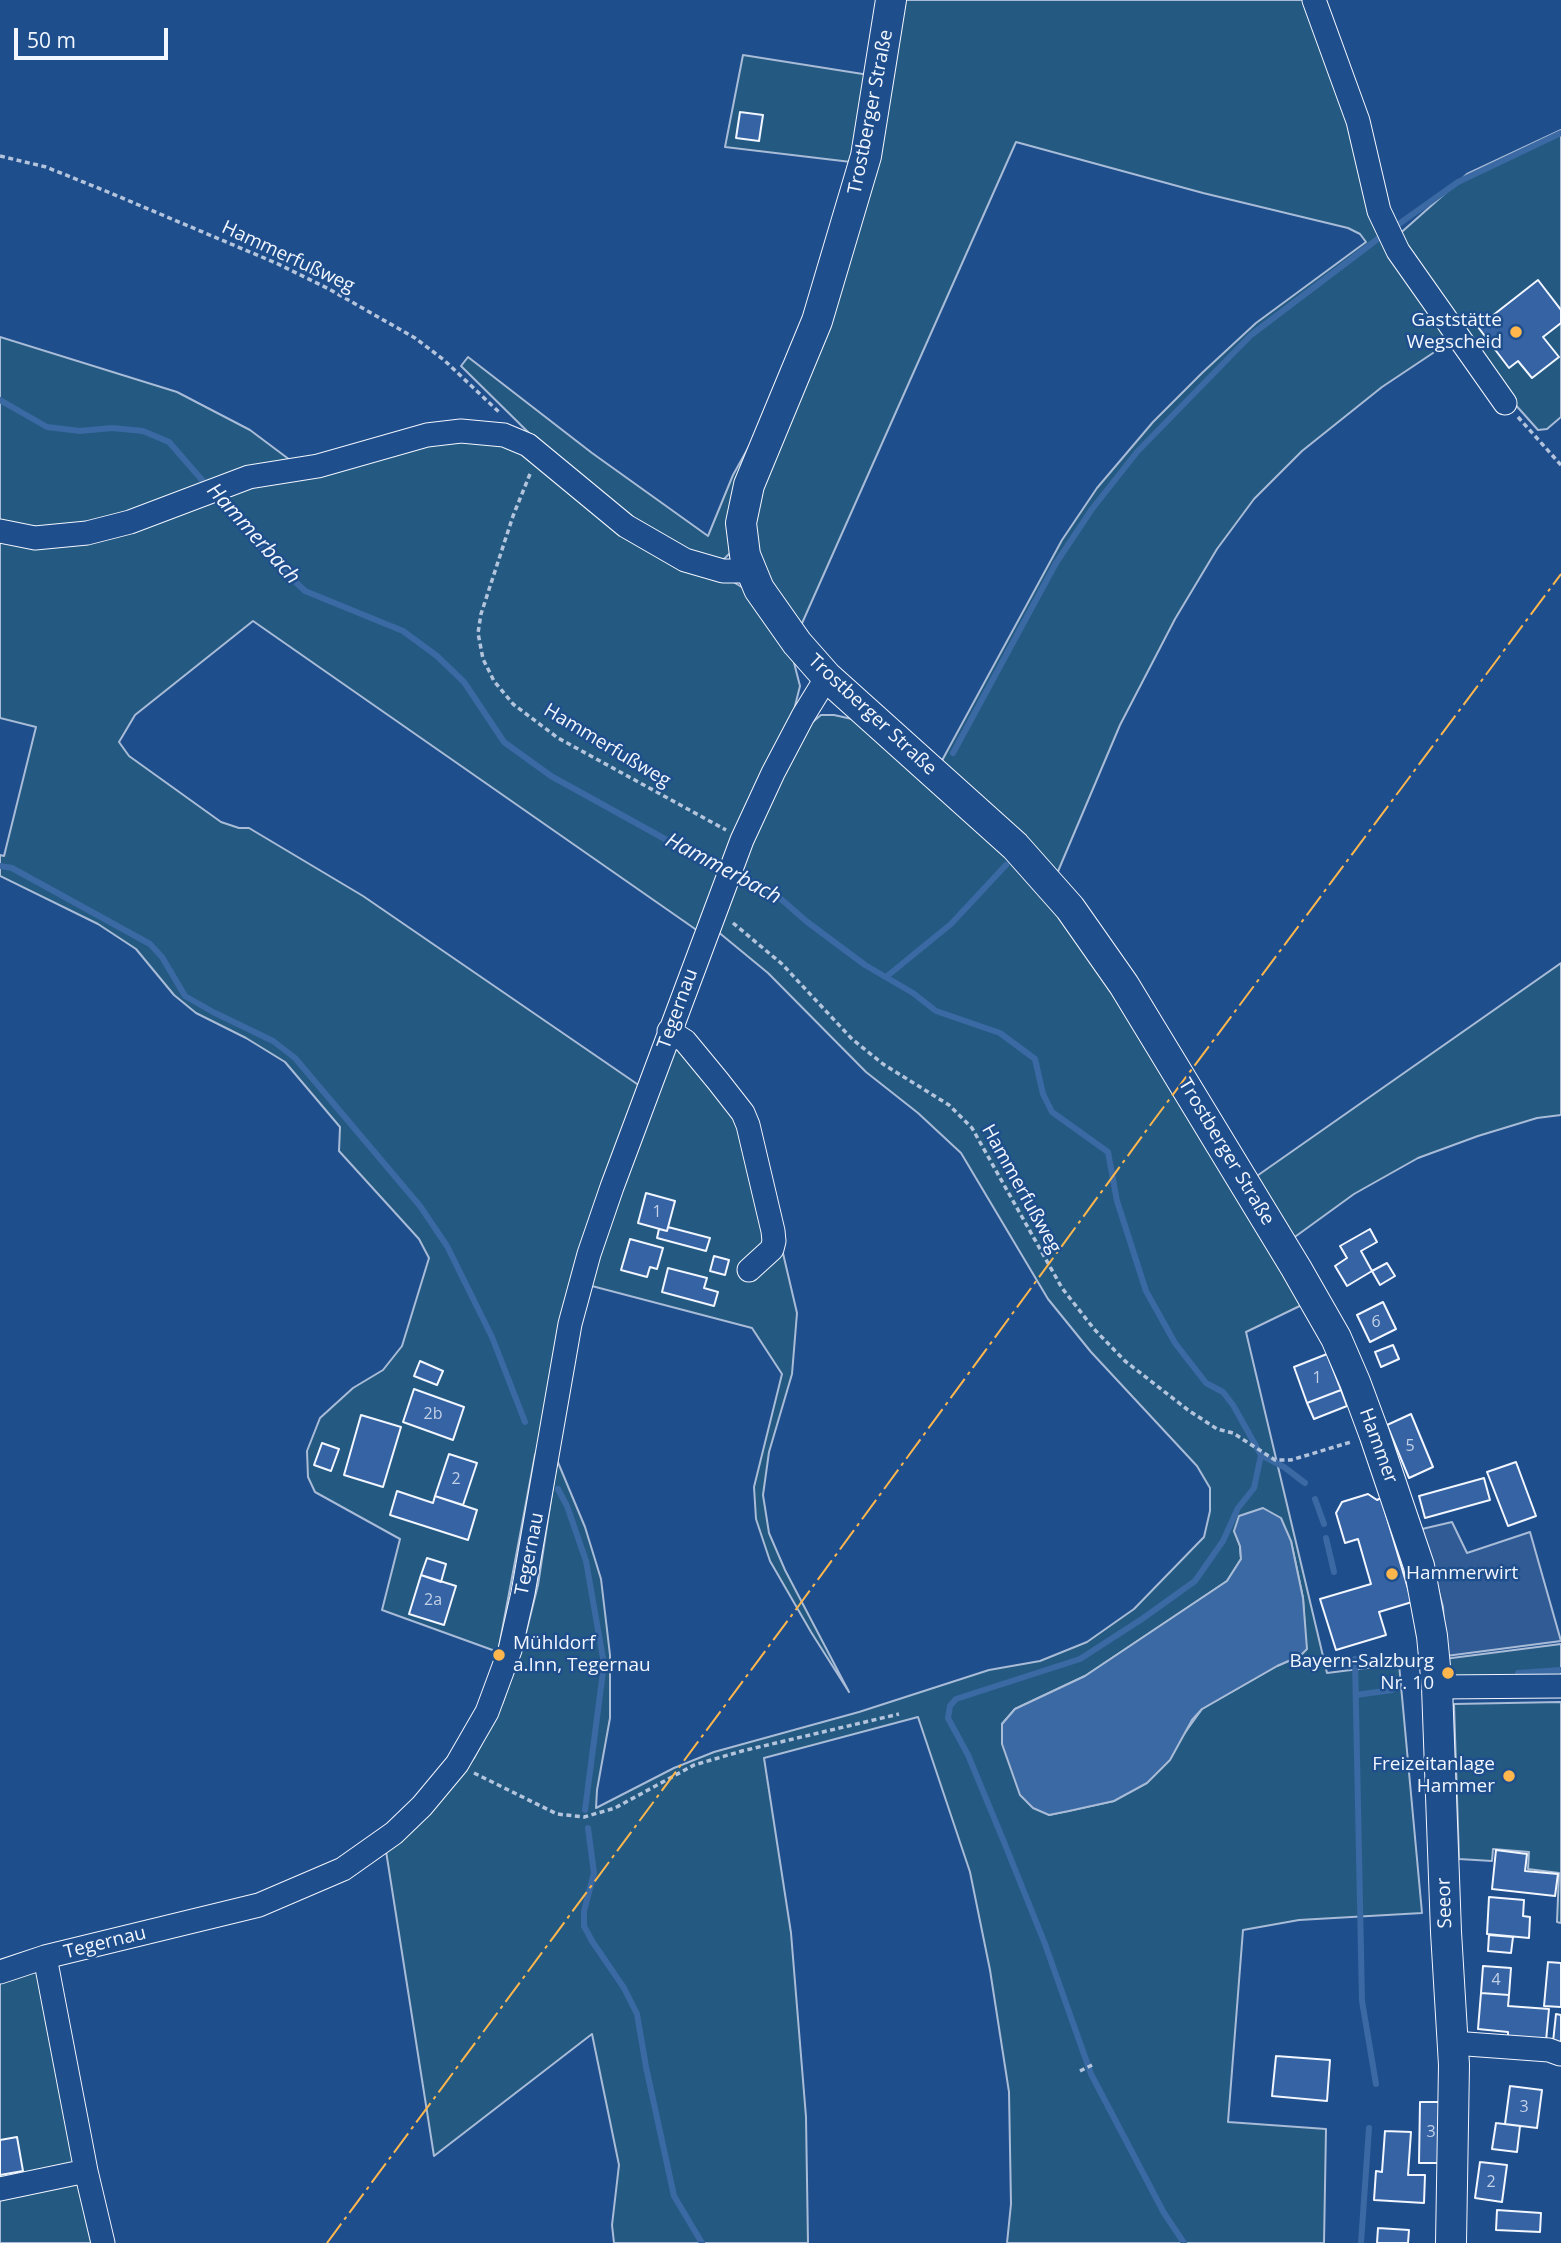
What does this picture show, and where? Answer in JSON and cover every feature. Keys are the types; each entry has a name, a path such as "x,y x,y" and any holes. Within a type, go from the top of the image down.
{"main road":[{"name":"Trostberger Straße","path":"891,0 866,156 846,226 817,321 749,485 741,523 750,571 759,589 797,643 827,677 1014,846 1042,873 1070,908 1124,985 1296,1268"},
{"name":"Hammer","path":"1296,1268 1336,1338 1375,1436 1419,1566 1432,1636 1437,1687"},
{"name":"Seeor","path":"1437,1687 1453,2043 1451,2243"}],"street":[{"path":"1314,0 1358,121 1379,211 1398,251 1505,403"},
{"path":"0,531 35,538 87,533 130,522 249,477 340,461 441,432 461,431 504,435 528,444 626,526 685,560 723,571 750,571"},
{"name":"Tegernau","path":"0,1972 46,1957 259,1905 343,1869 394,1833 422,1806 457,1764 487,1712 510,1650 523,1593 563,1359 577,1295 612,1187 740,847 785,750 827,677"},
{"path":"669,1031 685,1041 719,1081 743,1113 748,1125 774,1231 772,1249 749,1270"},
{"path":"1437,1687 1561,1686"},
{"name":"Tegernau","path":"46,1957 86,2171 103,2243"},
{"path":"1453,2043 1549,2050 1560,2054"},
{"path":"0,2189 86,2171"}],"path":[{"name":"Hammerfußweg","path":"0,156 46,167 108,192 276,263 329,289 415,338 444,360 503,416"},
{"path":"1505,403 1561,465"},
{"name":"Hammerfußweg","path":"538,452 513,516 481,614 478,633 482,659 494,681 513,704 558,738 740,847"},
{"name":"Hammerfußweg","path":"718,900 852,1039 883,1064 949,1105 972,1128 1062,1288 1094,1329 1125,1361 1188,1410 1217,1429 1233,1433 1275,1460 1291,1460 1375,1436"},
{"path":"457,1764 556,1814 584,1817 615,1808 694,1765 899,1714"},
{"path":"1080,2071 1094,2064"}],"shaded area":[{"path":"901,0 1309,0 1355,136 1451,341 1382,387 1302,451 1254,499 1217,549 1175,619 1120,725 1056,876 939,766 1062,540 1097,488 1153,422 1256,323 1366,242 1360,234 1348,228 1203,193 1016,142 799,630 781,608 752,534 765,465"},
{"path":"743,55 869,75 851,162 725,147"},
{"path":"1561,130 1561,417 1547,429 1538,430 1513,402 1396,237 1467,174"},
{"path":"0,337 177,392 250,430 294,463 416,441 530,434 461,366 468,357 592,453 708,536 733,475 752,441 732,551 724,559 735,583 750,592 791,651 800,686 794,710 698,931 253,621 135,715 119,742 129,756 221,822 249,828 363,896 640,1086 535,1455 498,1652 382,1610 400,1539 315,1492 308,1477 307,1451 320,1418 353,1388 383,1370 402,1346 429,1258 419,1239 339,1151 340,1127 285,1062 246,1038 196,1013 174,995 136,949 98,924 0,876 0,855 4,856 36,727 0,718"},
{"path":"821,715 852,719 1004,848 1057,907 1308,1302 1246,1332 1327,1673 1399,1664 1422,1913 1299,1920 1243,1930 1228,2122 1326,2129 1324,2243 1007,2243 1011,2204 1009,2092 990,1970 970,1872 918,1717 764,1758 791,1933 806,2117 808,2243 614,2243 612,2225 619,2165 592,2034 434,2156 386,1851 474,1758 503,1702 525,1637 538,1585 557,1460 585,1527 601,1579 610,1655 610,1718 596,1808 674,1768 714,1752 859,1712 989,1670 1040,1661 1087,1642 1134,1609 1204,1537 1210,1511 1210,1488 1197,1466 1091,1352 1048,1299 961,1153 918,1113 866,1072 768,973 717,931 758,824 809,725","holes":["1234,1531 1291,1541 1303,1598 1306,1649 1300,1656 1277,1666 1202,1709 1184,1734 1114,1801 1049,1815 1002,1724 1015,1709 1085,1676 1227,1581 1241,1559 1240,1546"]},
{"path":"1561,963 1561,1115 1537,1118 1418,1158 1354,1194 1292,1239 1254,1178"},
{"path":"681,1029 755,1134 797,1313 792,1374 769,1452 763,1495 769,1533 785,1570 849,1692 770,1561 756,1519 754,1487 782,1374 752,1328 588,1285"},
{"path":"1263,1508 1281,1518 1291,1541 1303,1598 1307,1649 1300,1656 1277,1666 1202,1709 1192,1720 1170,1760 1147,1783 1114,1801 1069,1811 1049,1815 1033,1808 1020,1795 1002,1744 1002,1724 1015,1709 1085,1676 1227,1581 1241,1559 1240,1546 1234,1531 1239,1516"},
{"path":"1452,1522 1467,1553 1530,1532 1561,1641 1446,1656 1443,1607 1422,1529"},
{"path":"1561,1644 1561,1679 1446,1679 1444,1659"},
{"name":"Freizeitanlage Hammer","path":"1561,1702 1561,1923 1557,1922 1559,1873 1528,1869 1529,1852 1493,1849 1492,1861 1459,1859 1454,1704"},
{"path":"40,1969 99,2243 0,2243 0,1982"}],"building":[{"path":"740,112 763,115 759,141 736,138"},
{"name":"Gaststätte Wegscheid","path":"1538,280 1561,310 1561,323 1543,337 1559,357 1532,378 1518,361 1509,368 1478,327"},
{"path":"646,1193 675,1201 667,1231 638,1223"},
{"path":"668,1227 710,1238 706,1251 657,1238 659,1229 667,1231"},
{"path":"1370,1229 1377,1242 1361,1251 1372,1271 1347,1286 1335,1266 1347,1258 1340,1246"},
{"path":"630,1239 663,1248 657,1269 650,1267 647,1277 621,1270"},
{"path":"714,1256 729,1260 725,1275 710,1271"},
{"path":"1387,1263 1395,1276 1380,1285 1372,1271"},
{"path":"668,1268 707,1278 704,1288 718,1292 714,1306 662,1292"},
{"path":"1383,1302 1396,1329 1370,1342 1357,1315"},
{"path":"1393,1345 1399,1359 1381,1367 1375,1352"},
{"path":"1327,1354 1341,1390 1307,1403 1294,1367"},
{"path":"420,1361 443,1371 437,1385 414,1376"},
{"path":"414,1389 464,1407 453,1440 403,1422"},
{"path":"1341,1390 1347,1406 1314,1419 1307,1403"},
{"path":"1411,1414 1433,1467 1409,1478 1387,1425"},
{"path":"361,1415 401,1427 383,1487 344,1475"},
{"path":"322,1443 339,1449 331,1471 314,1465"},
{"path":"449,1454 477,1463 463,1505 435,1496"},
{"path":"1516,1462 1536,1516 1508,1526 1487,1472"},
{"path":"1484,1478 1490,1500 1425,1518 1419,1496"},
{"path":"397,1491 433,1503 435,1496 477,1510 468,1540 390,1515"},
{"path":"1368,1494 1377,1500 1381,1498 1412,1602 1379,1612 1386,1635 1336,1650 1320,1599 1371,1584 1358,1539 1345,1543 1336,1513 1342,1502"},
{"path":"427,1558 446,1564 441,1582 421,1575"},
{"path":"421,1575 456,1586 444,1625 409,1614"},
{"path":"1496,1850 1527,1854 1525,1871 1558,1874 1555,1896 1492,1889"},
{"path":"1489,1897 1524,1900 1523,1916 1530,1917 1529,1938 1487,1934"},
{"path":"1489,1935 1513,1937 1511,1953 1488,1951"},
{"path":"1548,1962 1561,1963 1561,2007 1544,2006"},
{"path":"1483,1966 1511,1968 1509,1995 1481,1993"},
{"path":"1481,1993 1509,1995 1508,2006 1549,2009 1546,2041 1508,2038 1508,2032 1478,2029"},
{"path":"1556,2014 1561,2015 1561,2042 1553,2042"},
{"path":"1276,2056 1330,2060 1327,2101 1272,2096"},
{"path":"1510,2086 1542,2090 1537,2128 1505,2124"},
{"path":"1420,2102 1443,2102 1441,2163 1419,2163"},
{"path":"1496,2123 1520,2126 1517,2152 1492,2149"},
{"path":"1385,2131 1411,2132 1408,2175 1425,2175 1424,2203 1374,2200 1376,2171 1382,2172"},
{"path":"17,2137 23,2171 0,2175 0,2140"},
{"path":"1480,2162 1507,2165 1502,2202 1475,2198"},
{"path":"1497,2210 1541,2213 1540,2232 1496,2230"},
{"path":"1378,2228 1409,2230 1408,2243 1377,2243"}],"waterway":[{"path":"1396,226 1458,182 1561,133"},
{"path":"953,753 1056,563 1092,509 1137,452 1251,335 1379,238"},
{"name":"Hammerbach","path":"0,400 47,427 80,431 112,428 143,431 169,442 209,488"},
{"name":"Hammerbach","path":"216,496 270,558 305,591 403,631 437,656 464,682 504,742 551,776 703,860 725,869"},
{"path":"886,977 951,924 1006,865"},
{"path":"0,866 12,868 150,944 162,957 185,996 273,1041 295,1058 420,1206 447,1246 492,1337 525,1422"},
{"name":"Hammerbach","path":"735,873 773,892 806,921 865,965 913,993 936,1011 1000,1033 1035,1059 1043,1094 1052,1112 1108,1152 1117,1201 1146,1291 1175,1343 1206,1383 1223,1392 1233,1405 1261,1455 1284,1467 1305,1483"},
{"path":"1184,2243 1164,2213 1091,2074 1045,1944 968,1755 948,1718 950,1706 956,1699 1080,1659 1195,1581 1223,1541 1238,1508 1254,1488 1261,1455"},
{"path":"558,1489 567,1506 586,1561 604,1664 585,1810"},
{"name":"Hammerbach","path":"1315,1499 1324,1524"},
{"name":"Hammerbach","path":"1326,1538 1334,1572"},
{"path":"1355,1659 1362,2001 1376,2084"},
{"path":"1518,1673 1561,1670"},
{"path":"1356,1695 1392,1690"},
{"path":"588,1828 594,1873 584,1911 584,1926 624,1988 637,2014 674,2196 702,2243"},
{"path":"1361,2243 1369,2128"}],"power":[{"path":"327,2243 1154,1120 1561,574"}],"place":[{"name":"Gaststätte Wegscheid","path":"1516,332"},
{"name":"Hammerwirt","path":"1392,1574"},
{"name":"Mühldorf a.Inn, Tegernau","path":"499,1655"},
{"name":"Bayern-Salzburg Nr. 10","path":"1448,1673"},
{"name":"Freizeitanlage Hammer","path":"1509,1776"}]}
